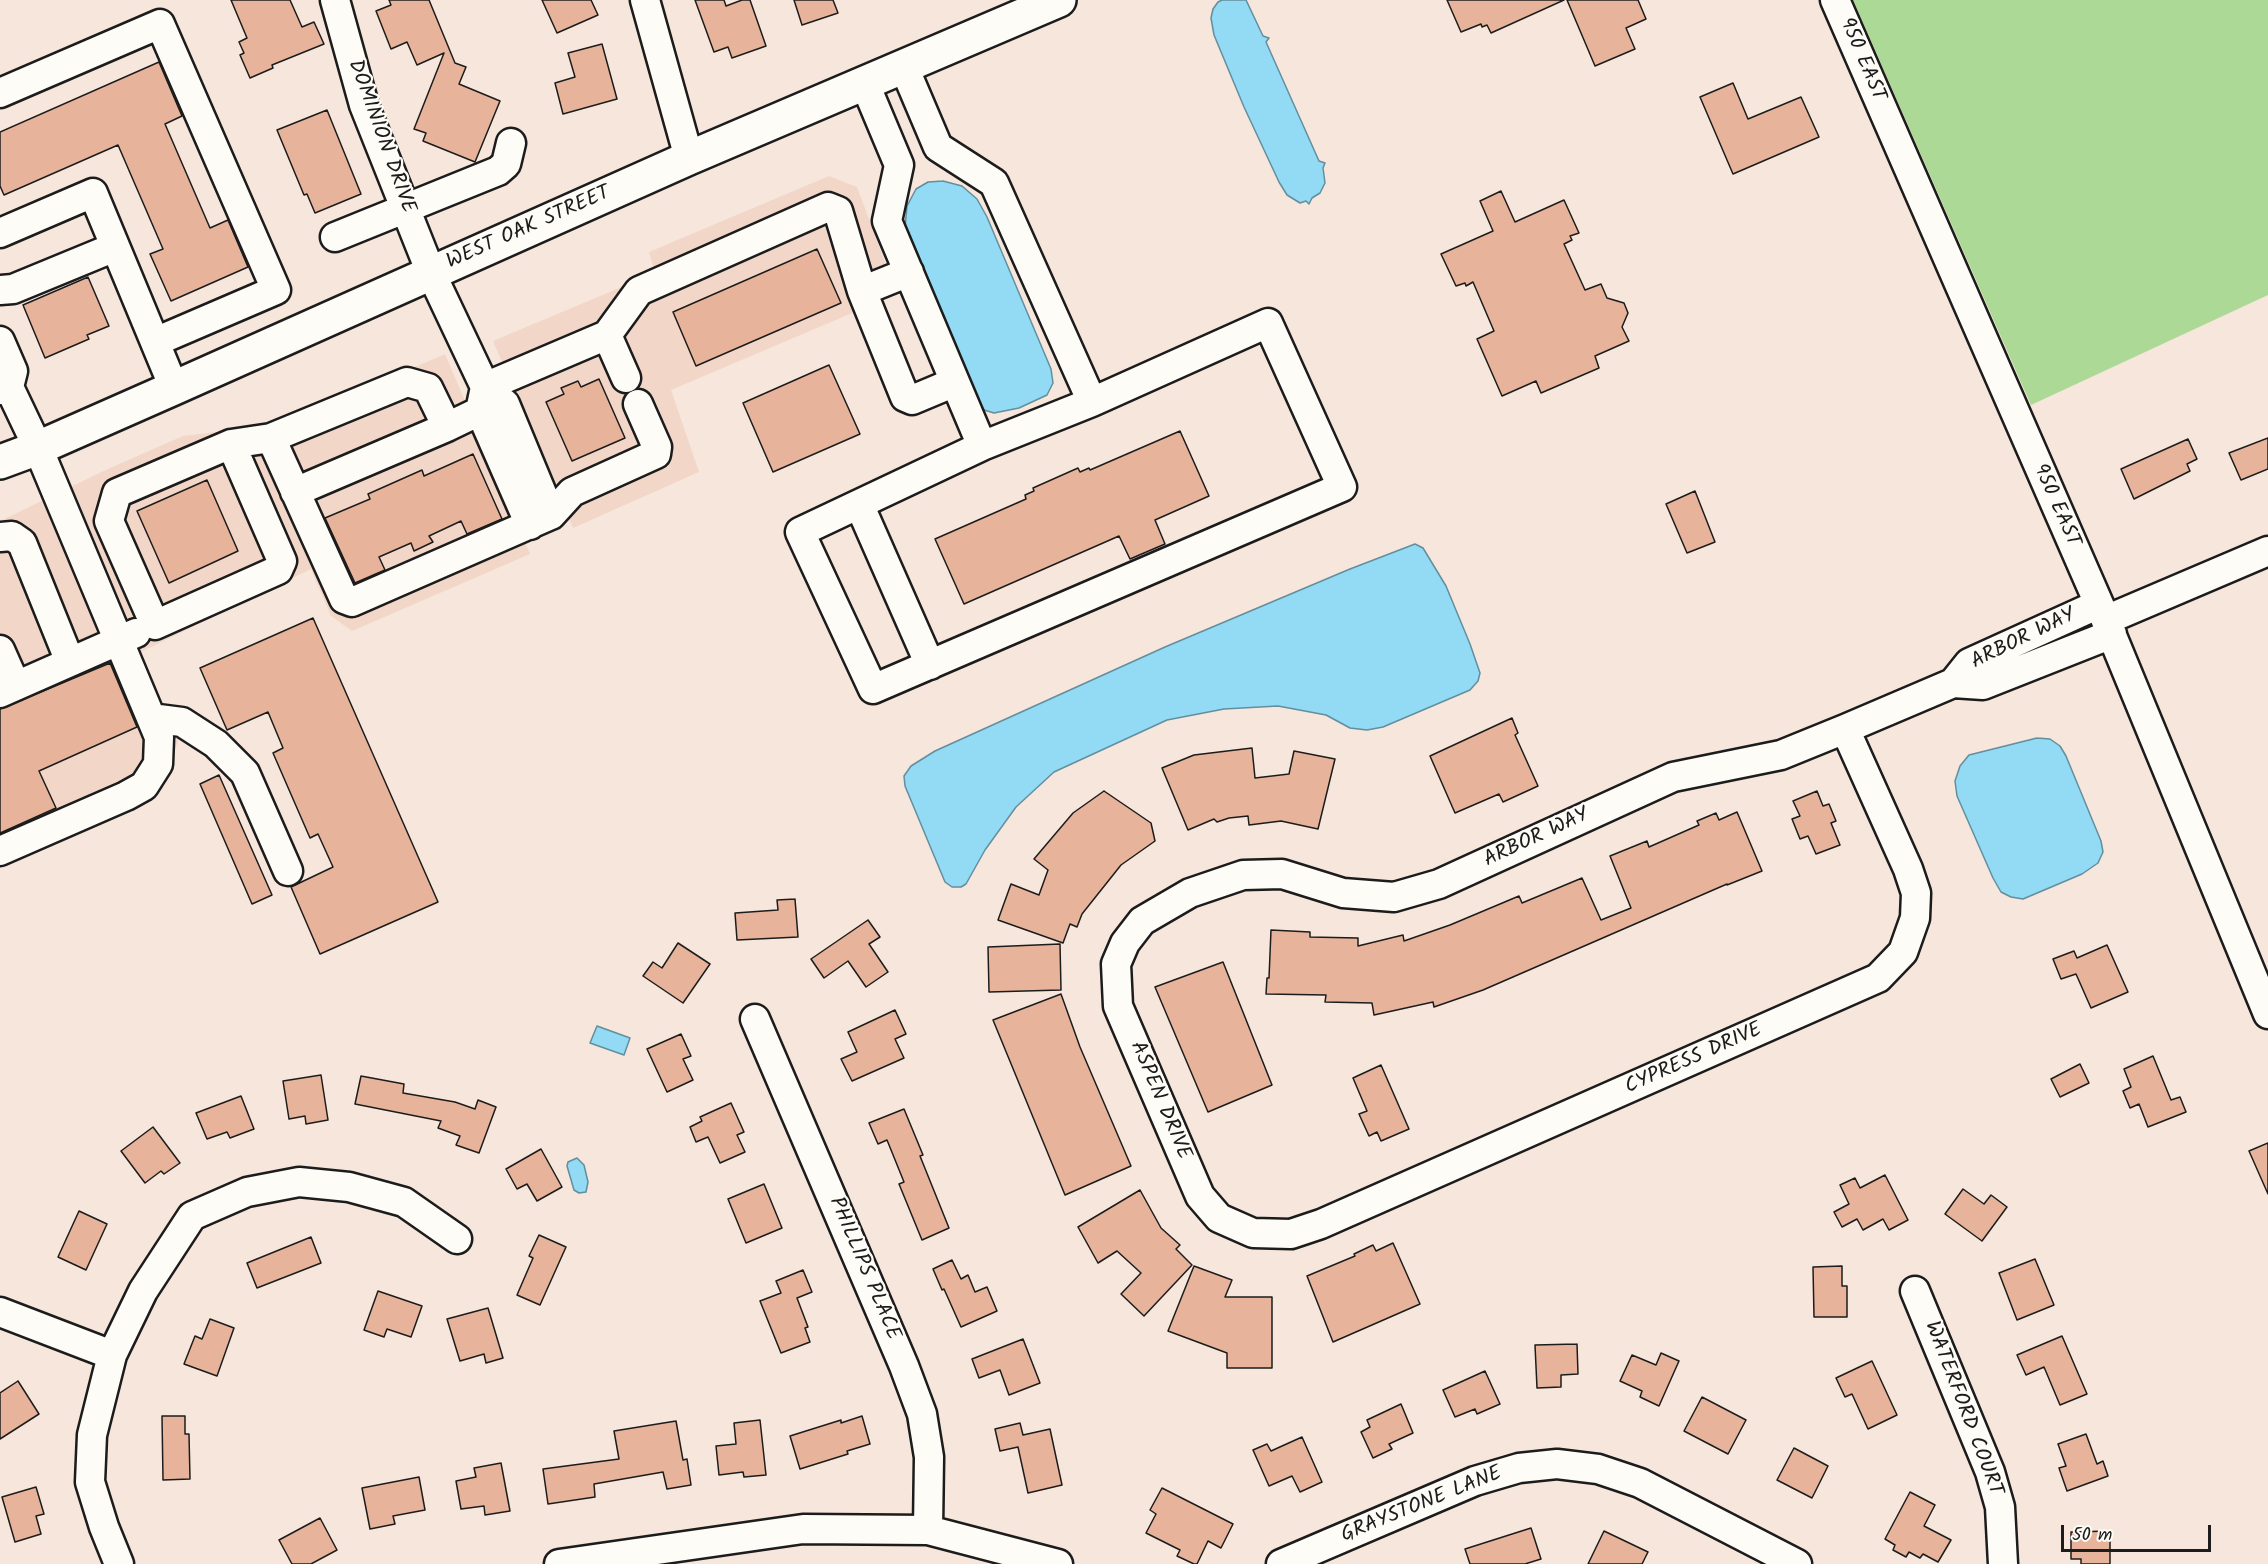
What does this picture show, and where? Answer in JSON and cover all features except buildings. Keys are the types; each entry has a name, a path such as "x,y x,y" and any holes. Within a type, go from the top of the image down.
{"main road":[{"name":"WEST OAK STREET","path":"0,462 174,388 689,158 1059,0"}],"street":[{"name":"DOMINION DRIVE","path":"335,0 364,105 482,399"},
{"path":"645,0 689,158"},
{"name":"950 EAST","path":"1835,0 2105,619 2268,1014"},
{"path":"0,93 160,24 276,290 155,342"},
{"path":"903,67 938,147 994,183 1092,402"},
{"path":"865,84 899,165 887,221 982,446"},
{"path":"335,237 498,171 506,164 510,156 511,143"},
{"path":"899,165 938,147"},
{"path":"0,233 93,193 174,388"},
{"path":"296,492 447,427 482,399 607,335 639,291 828,207 838,211 862,291 905,397 912,400 955,382"},
{"path":"0,290 13,290 115,247"},
{"path":"862,291 909,272"},
{"path":"1268,323 1342,487 873,690 800,531 982,446 1092,402 1268,323"},
{"path":"271,438 344,599 352,603 540,520 572,492 656,454 657,447 607,335"},
{"path":"0,341 13,371 5,389 38,447 159,737 158,764 144,786 0,851"},
{"path":"154,625 109,520 117,493 231,444 271,438 407,382 428,388 447,427"},
{"path":"482,399 505,404 540,520"},
{"path":"0,650 8,690 278,570 282,561 231,444"},
{"path":"859,504 930,665"},
{"path":"0,537 12,536 22,543 70,662"},
{"name":"ARBOR WAY","path":"1125,943 1142,921 1190,893 1242,875 1282,874 1343,893 1394,897 1438,884 1673,777 1781,755 1953,682 1983,685 2105,619 2268,551"},
{"path":"151,718 182,722 216,744 245,773 288,871"},
{"name":"CYPRESS DRIVE","path":"1253,1233 1291,1234 1321,1224 1878,978 1903,952 1915,918 1916,893 1908,869 1845,729"},
{"name":"ASPEN DRIVE","path":"1125,943 1116,964 1118,1006 1200,1196 1219,1218 1253,1233"},
{"name":"PHILLIPS PLACE","path":"755,1018 904,1366 922,1414 929,1457 928,1530"},
{"path":"119,1564 104,1527 90,1482 92,1435 112,1355 143,1291 192,1216 247,1192 299,1182 349,1187 404,1202 457,1239"},
{"name":"WATERFORD COURT","path":"1915,1291 1990,1472 2000,1507 2003,1564"},
{"path":"0,1312 112,1355"},
{"name":"GRAYSTONE LANE","path":"1281,1564 1475,1481 1519,1468 1557,1464 1598,1469 1640,1483 1797,1564"},
{"path":"559,1564 803,1529 928,1530 1058,1564"}],"shaded area":[{"path":"829,176 857,187 897,294 671,390 699,472 573,528 493,341 624,286 654,269 649,252"},
{"path":"445,354 530,554 352,631 331,616 311,569 141,652 178,741 172,758 0,857 0,521 183,436 284,424"}],"green space":[{"path":"1853,0 2268,0 2268,295 2031,405"}],"water":[{"path":"1222,0 1246,0 1263,36 1269,38 1266,42 1319,161 1325,163 1323,168 1325,183 1320,193 1312,198 1309,204 1306,201 1300,203 1287,195 1244,107 1214,35 1211,18 1213,9"},
{"path":"943,181 962,186 977,199 987,217 1051,369 1053,383 1047,395 1019,408 994,413 984,410 974,395 905,228 907,206 916,189 928,182"},
{"path":"1415,544 1423,548 1446,586 1470,644 1480,673 1478,681 1470,690 1383,727 1367,730 1350,728 1326,715 1278,706 1224,709 1167,720 1054,772 1016,807 985,850 966,884 961,887 952,887 945,882 905,786 904,776 911,766 935,751 1165,647"},
{"path":"2037,738 2050,739 2060,746 2066,756 2101,841 2103,852 2098,863 2082,874 2023,899 2001,892 1957,796 1955,781 1960,766 1969,755"},
{"path":"597,1026 630,1038 624,1055 590,1043"},
{"path":"577,1158 584,1165 588,1182 586,1192 579,1193 574,1190 567,1166 568,1162"}]}
